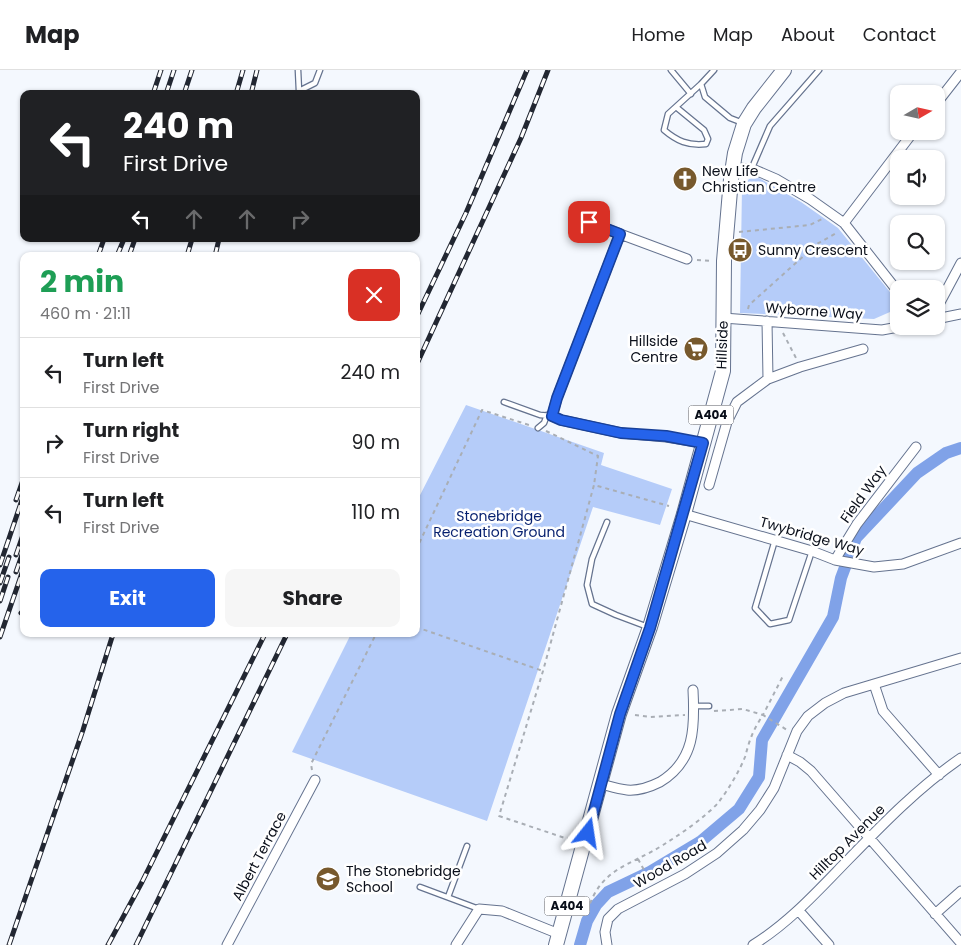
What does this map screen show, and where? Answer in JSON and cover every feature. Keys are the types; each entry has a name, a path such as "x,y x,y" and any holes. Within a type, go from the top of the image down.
{"main road":[{"name":"A404","path":"732,232 733,167 744,124 784,70"},
{"name":"Hillside","path":"558,939 620,714 650,628 684,514 723,371 723,318 732,232"}],"street":[{"path":"945,92 961,72"},
{"path":"846,225 907,140"},
{"path":"733,167 751,170 776,179 810,198 846,225 890,281"},
{"path":"589,222 687,259"},
{"path":"620,234 550,416 621,433 666,436 703,443"},
{"path":"945,293 961,264"},
{"path":"945,318 961,314"},
{"name":"Wyborne Way","path":"723,318 882,330 890,329"},
{"path":"767,321 768,379"},
{"path":"709,485 727,422 737,402 768,379 800,367 863,349"},
{"name":"Field Way","path":"838,560 857,524 916,447"},
{"name":"Twybridge Way","path":"684,514 838,560 874,567 903,564 961,543"},
{"name":"Wood Road","path":"607,945 605,932 608,919 618,909 685,874 717,852 743,830 760,810 774,788 793,740 808,716 825,703 844,693 961,658"},
{"path":"874,684 883,711 939,775"},
{"path":"600,784 627,790 638,790 656,784 670,776 686,756 693,734 693,690"},
{"path":"787,755 811,771 961,943"},
{"name":"Hilltop Avenue","path":"753,945 773,933 799,911 870,838 939,775 961,758"},
{"name":"Albert Terrace","path":"227,945 315,780"},
{"path":"935,914 961,891"},
{"path":"456,945 479,909 502,911 558,939"},
{"path":"799,911 829,945"}],"lane":[{"path":"298,70 299,90"},
{"path":"301,90 315,83 320,70"},
{"path":"671,70 691,94"},
{"path":"676,107 704,130 708,138 706,144 697,145 676,140 664,130 668,114 714,70"},
{"path":"751,170 770,126 819,70"},
{"path":"701,84 705,97 730,118 744,124"},
{"path":"504,402 550,416 538,428"},
{"path":"607,522 592,559 587,585 592,604 650,628"},
{"path":"775,540 755,608 770,624 789,620 812,551"},
{"path":"694,708 709,706"},
{"path":"448,897 466,846"},
{"path":"420,887 479,909"}],"path":[{"path":"732,232 810,225 831,214"},
{"path":"747,320 749,305 817,244 846,225"},
{"path":"687,259 711,261"},
{"path":"778,322 800,367"},
{"path":"420,542 482,410 538,428 598,456 594,485 543,671 499,816 574,840"},
{"path":"594,485 669,506"},
{"path":"420,628 543,671"},
{"path":"315,780 311,764 374,637"},
{"path":"581,908 588,909 594,893 610,874 664,845 703,817 718,802 744,758 751,736 784,674"},
{"path":"709,706 711,706 712,711 743,709 763,715 778,724"},
{"path":"635,715 650,717 687,714 694,708"},
{"path":"638,858 648,879"}],"green space":[{"path":"759,178 801,202 838,228 890,292 890,312 874,319 740,313 742,188 749,179"},
{"name":"Stonebridge Recreation Ground","path":"466,405 604,453 601,465 672,489 660,525 593,507 487,821 292,752 350,637 420,637 420,495"}],"waterway":[{"path":"580,945 587,921 596,905 608,892 650,872 700,842 739,809 759,777 762,740 833,617 841,578 856,538 917,473 946,453 961,448"}],"railway":[{"path":"154,90 161,70"},
{"path":"167,90 174,70"},
{"path":"185,90 192,70"},
{"path":"237,90 243,70"},
{"path":"252,90 257,70"},
{"path":"420,310 466,213 527,70"},
{"path":"420,357 521,138 548,70"},
{"path":"99,252 103,242"},
{"path":"119,252 123,242"},
{"path":"130,252 134,242"},
{"path":"188,252 191,242"},
{"path":"216,252 218,242"},
{"path":"16,500 20,488"},
{"path":"0,565 20,506"},
{"path":"16,555 20,544"},
{"path":"0,583 9,557"},
{"path":"16,572 20,560"},
{"path":"0,601 8,577"},
{"path":"0,637 20,579"},
{"path":"9,945 83,730 112,637"},
{"path":"108,945 142,882 264,637"},
{"path":"136,945 286,637"}],"place":[{"name":"New Life Christian Centre","path":"685,179"},
{"name":"Sunny Crescent","path":"740,250"},
{"name":"Hillside Centre","path":"696,349"},
{"name":"The Stonebridge School","path":"328,879"}],"route":[{"path":"588,833 620,714 650,628 703,443 666,436 621,433 561,420 552,416 557,398 620,234 589,222"}]}
